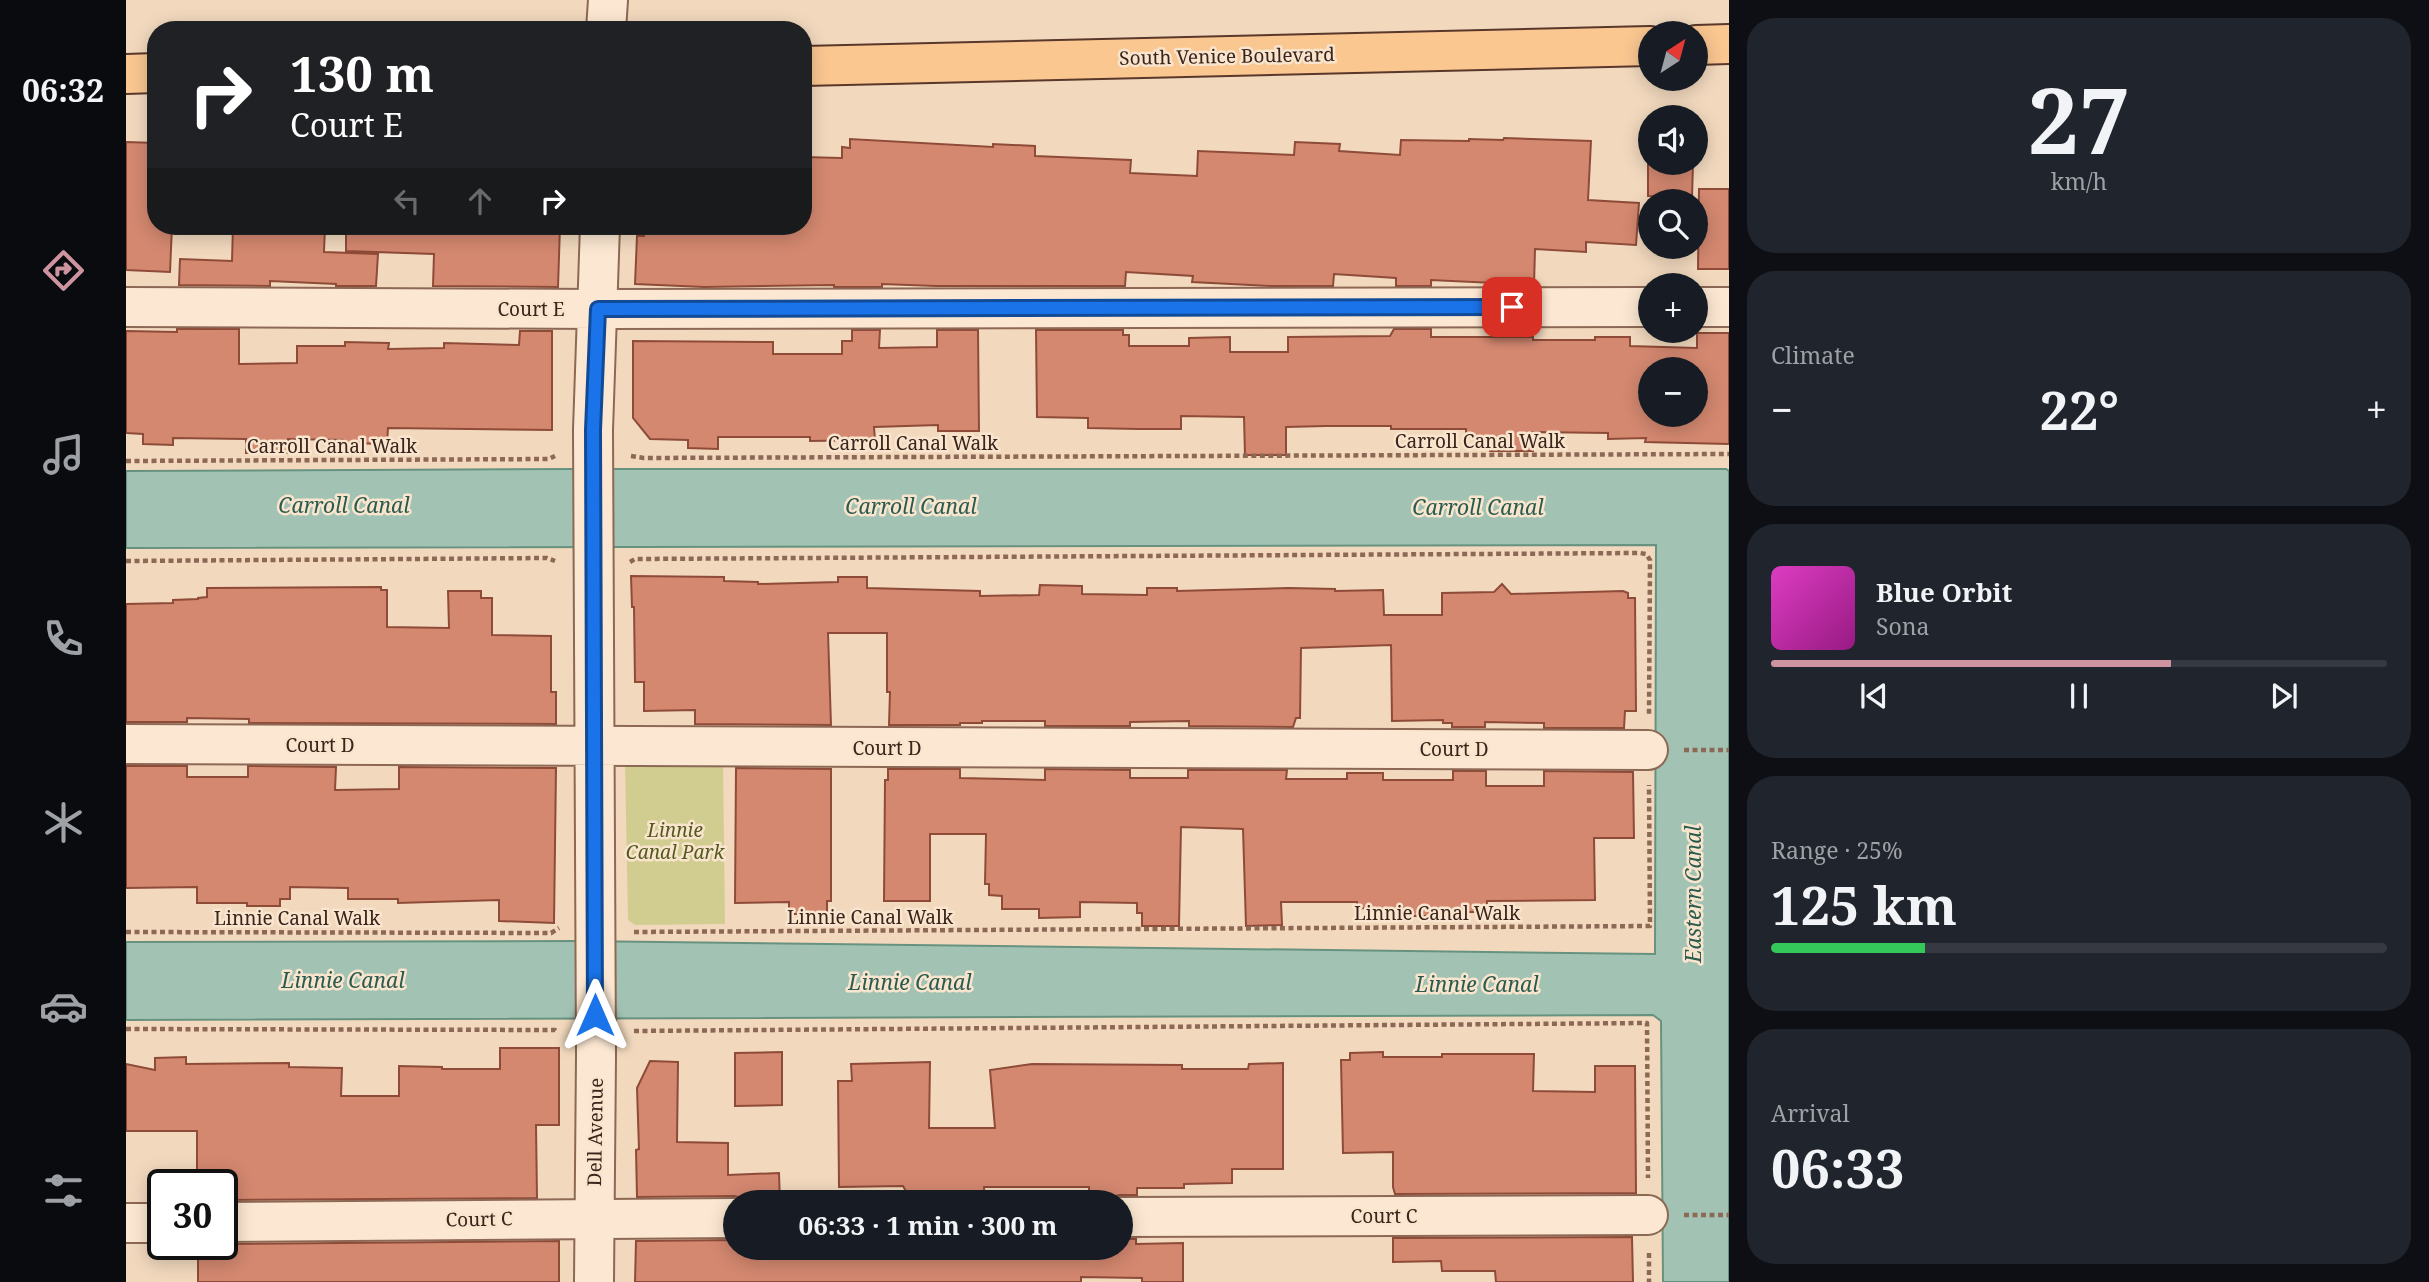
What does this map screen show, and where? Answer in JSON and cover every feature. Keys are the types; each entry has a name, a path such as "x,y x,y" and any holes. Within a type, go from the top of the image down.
{"main road":[{"path":"1708,45 1729,44"},
{"name":"South Venice Boulevard","path":"812,66 1638,46"},
{"path":"126,74 147,74"}],"street":[{"path":"607,21 608,0"},
{"name":"Dell Avenue","path":"594,1282 596,1049 593,445 600,235"},
{"name":"Court E","path":"126,307 1638,307"},
{"path":"1708,307 1729,307"},
{"name":"Court D","path":"126,744 1648,750"},
{"name":"Court C","path":"1133,1217 1648,1215"},
{"name":"Court C","path":"238,1222 723,1218"},
{"path":"126,1223 147,1223"}],"path":[{"name":"Carroll Canal Walk","path":"126,461 549,459 566,449 575,430 593,445 613,431 618,444 630,455 644,458 1729,454"},
{"path":"126,561 547,558 580,570 595,568 615,571 635,559 1646,554"},
{"path":"1648,750 1729,750"},
{"name":"Linnie Canal Walk","path":"126,932 551,933 569,923 573,903 594,907 617,904 620,921 635,933 1650,926"},
{"path":"126,1029 555,1030 567,1040 574,1055 596,1049 616,1057 622,1040 635,1030 1647,1023 1649,1282"}],"green space":[{"name":"Linnie Canal Park","path":"723,761 725,924 635,925 628,920 625,762"}],"water":[{"path":"126,471 1729,471 1729,1282 1663,1282 1661,1021 1653,1015 126,1020 126,942 577,941 1655,954 1656,545 126,548"}],"building":[{"path":"850,139 993,147 993,144 1035,146 1035,156 1131,160 1130,173 1197,176 1198,151 1294,155 1295,142 1340,144 1339,151 1400,155 1401,140 1591,141 1588,200 1638,203 1636,245 1586,242 1586,252 1535,249 1534,285 1431,280 1431,286 1396,286 1396,278 1334,274 1333,286 1270,286 1192,282 1193,276 1126,272 1125,286 882,284 882,287 704,287 635,284 637,236 812,235 812,157 842,158 842,147 850,148"},
{"path":"126,142 147,143 147,235 172,235 170,272 126,270"},
{"path":"1648,175 1693,175 1692,189 1648,189"},
{"path":"1708,189 1729,189 1729,269 1698,269 1698,259 1708,259"},
{"path":"233,235 325,235 324,252 378,254 376,286 270,281 270,286 179,285 180,259 232,261"},
{"path":"346,235 560,235 558,287 433,286 434,254 346,251"},
{"path":"177,329 239,329 239,364 297,363 297,346 345,346 345,342 389,343 388,349 444,348 444,343 519,345 520,331 552,331 552,430 388,428 387,444 288,439 288,453 246,453 246,439 173,438 173,445 143,444 143,434 126,433 126,331 177,332"},
{"path":"1394,329 1431,329 1431,337 1595,340 1595,337 1630,337 1630,346 1697,348 1697,343 1708,343 1708,333 1729,333 1729,444 1645,442 1646,438 1608,439 1608,433 1533,432 1533,451 1490,451 1490,437 1466,437 1466,429 1326,426 1286,427 1286,455 1245,455 1244,417 1181,416 1181,429 1138,429 1088,428 1088,418 1037,417 1036,330 1123,330 1123,335 1129,335 1129,346 1189,346 1189,338 1230,337 1230,352 1288,352 1288,337 1390,336"},
{"path":"852,330 880,330 879,348 937,347 937,330 978,330 979,431 938,431 938,425 874,427 875,440 810,441 810,437 718,437 718,449 688,448 688,440 650,439 633,418 633,341 773,342 773,354 842,354 842,341 852,341"},
{"path":"631,576 724,577 724,581 758,584 838,582 838,577 867,577 867,588 980,591 980,596 1039,595 1040,585 1082,586 1082,594 1147,595 1147,588 1177,588 1177,591 1289,588 1383,590 1384,615 1442,615 1442,593 1494,592 1502,584 1511,594 1623,591 1628,593 1628,598 1635,598 1636,711 1625,711 1624,728 1544,728 1544,723 1485,722 1485,727 1452,727 1452,723 1443,723 1443,720 1392,721 1391,645 1301,648 1300,718 1296,718 1293,727 1189,726 1189,721 1130,722 1130,726 1045,726 1045,721 889,725 887,633 828,633 831,725 695,724 695,710 644,711 644,682 635,682"},
{"path":"381,587 381,590 387,590 387,627 449,628 448,591 481,591 481,598 492,598 492,635 551,636 551,692 556,692 556,724 249,723 249,719 187,718 187,722 126,722 126,604 173,603 173,600 198,599 207,597 207,588"},
{"path":"126,766 187,766 187,777 248,777 248,766 336,767 335,790 399,789 399,767 556,768 554,923 499,921 499,900 398,903 398,899 348,899 348,888 290,887 290,899 280,899 280,906 247,906 247,903 197,903 197,887 126,888"},
{"path":"736,768 831,769 831,901 827,901 827,914 789,914 789,902 735,903"},
{"path":"888,769 960,769 960,778 1045,780 1045,769 1130,770 1130,778 1188,778 1188,770 1287,770 1286,779 1347,779 1347,773 1383,773 1383,780 1453,780 1453,771 1486,771 1486,786 1544,786 1544,771 1633,772 1634,838 1594,838 1595,900 1487,901 1487,908 1481,908 1481,912 1432,912 1432,916 1390,916 1390,909 1357,908 1357,902 1281,902 1282,925 1246,926 1243,829 1181,827 1179,926 1142,926 1142,913 1137,913 1137,903 1080,902 1080,917 1039,918 1039,909 1002,909 1002,896 989,895 989,884 985,884 986,834 930,834 930,901 884,901 885,780 888,780"},
{"path":"500,1048 559,1048 559,1125 536,1125 537,1198 238,1200 238,1169 197,1169 197,1131 126,1131 126,1064 155,1070 155,1058 186,1057 186,1064 289,1063 289,1067 342,1068 341,1096 399,1096 399,1066 500,1069"},
{"path":"782,1052 782,1105 735,1106 735,1053"},
{"path":"1383,1052 1383,1057 1534,1054 1533,1091 1595,1092 1595,1066 1635,1066 1636,1193 1395,1194 1393,1152 1343,1153 1341,1060 1350,1060 1350,1053"},
{"path":"650,1061 678,1062 677,1142 728,1143 728,1175 779,1173 780,1190 723,1190 723,1196 637,1197 637,1088"},
{"path":"930,1062 929,1128 995,1128 990,1070 1032,1064 1182,1065 1182,1069 1248,1069 1249,1064 1283,1063 1283,1169 1232,1169 1232,1183 1184,1184 1184,1188 1137,1188 1137,1195 1133,1195 1133,1190 1089,1190 1089,1187 905,1190 903,1186 839,1187 838,1081 852,1081 851,1064"},
{"path":"1632,1237 1633,1282 1496,1282 1495,1271 1442,1271 1441,1261 1393,1262 1393,1238"},
{"path":"1133,1239 1136,1239 1136,1244 1183,1243 1183,1282 1081,1277 1081,1282 635,1282 636,1241 723,1240 723,1260 1133,1260"},
{"path":"559,1241 559,1282 198,1282 198,1260 238,1260 238,1244"}],"route":[{"path":"595,1015 593,430 598,309 1512,307"}],"water label":[{"name":"Carroll Canal","path":"344,506"},
{"name":"Carroll Canal","path":"911,507"},
{"name":"Carroll Canal","path":"1478,508"},
{"name":"Eastern Canal","path":"1694,894"},
{"name":"Linnie Canal","path":"343,981"},
{"name":"Linnie Canal","path":"910,983"},
{"name":"Linnie Canal","path":"1477,985"}]}
